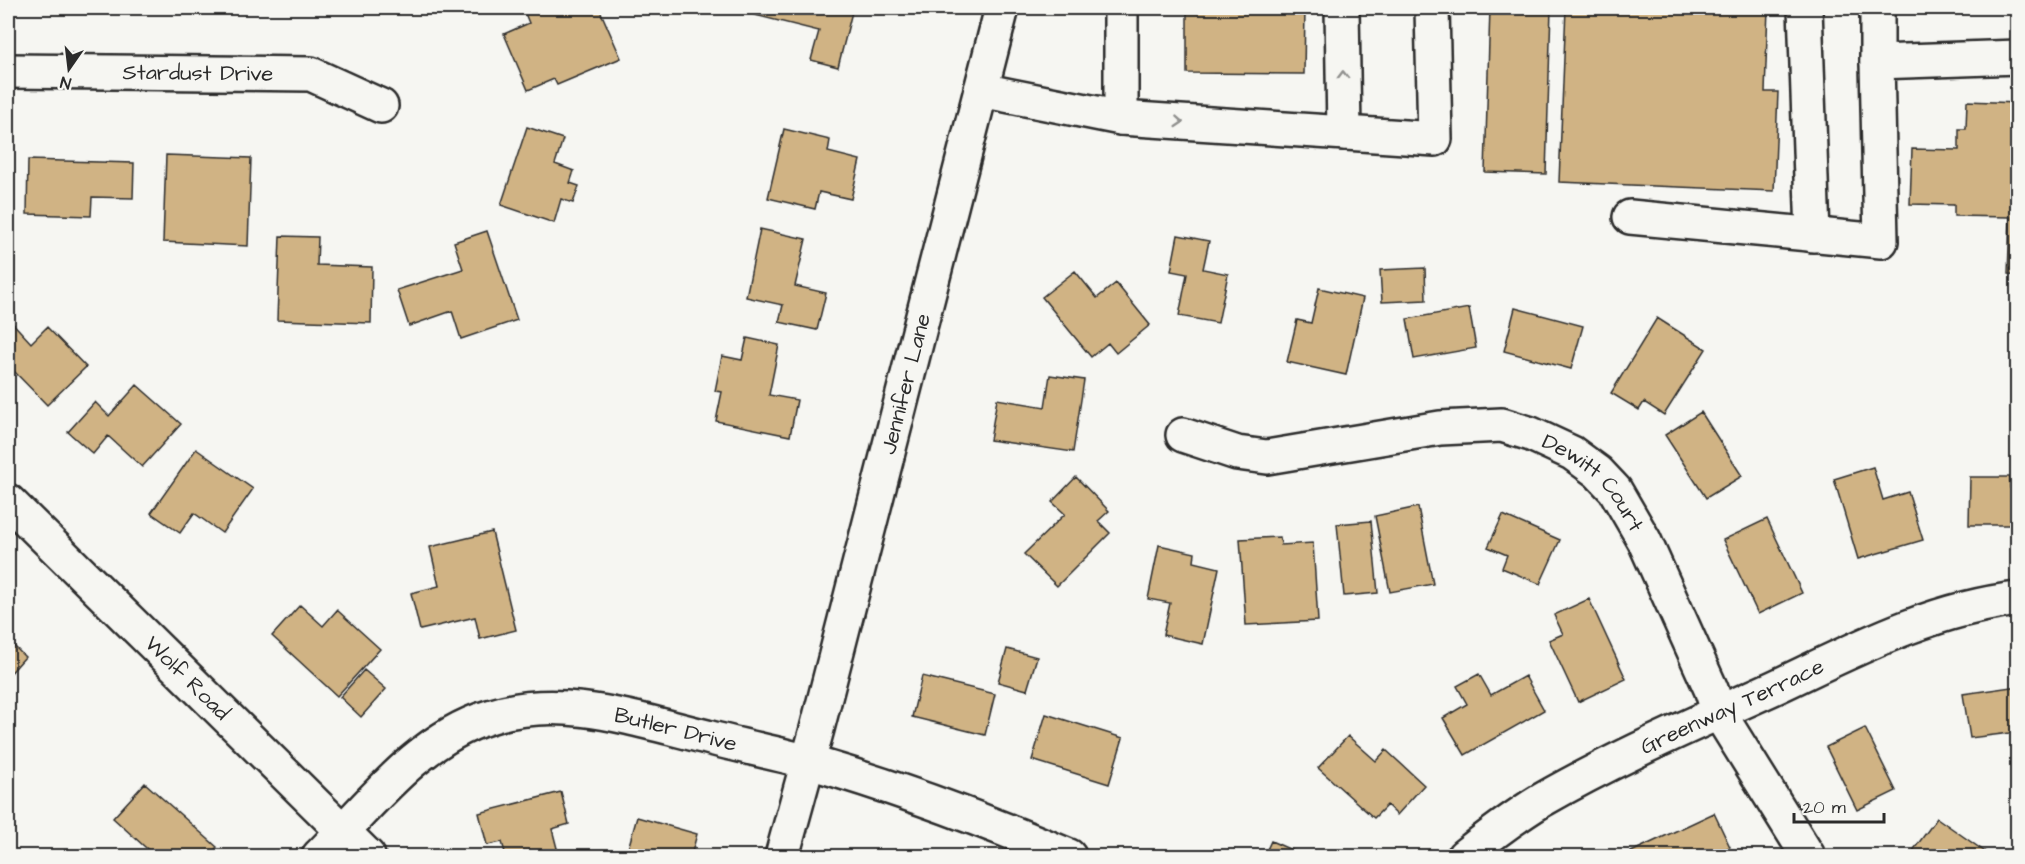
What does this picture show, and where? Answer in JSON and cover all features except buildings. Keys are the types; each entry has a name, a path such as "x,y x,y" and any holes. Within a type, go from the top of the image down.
{"street":[{"name":"Jennifer Lane","path":"782,856 1002,8"},
{"path":"1121,8 1121,118"},
{"path":"1342,8 1344,133"},
{"path":"981,90 1121,118 1435,139 1432,8"},
{"path":"1806,8 1813,235"},
{"path":"1630,217 1881,241 1876,8"},
{"path":"1877,62 2018,57"},
{"name":"Stardust Drive","path":"8,71 311,74 381,106"},
{"name":"Dewitt Court","path":"1183,435 1237,453 1267,457 1440,428 1502,425 1531,434 1572,453 1598,472 1615,490 1644,540 1711,689 1719,713 1808,856"},
{"name":"Wolf Road","path":"8,501 368,856"},
{"name":"Greenway Terrace","path":"1464,856 1499,828 1540,801 1588,775 1719,713 1904,628 1959,609 2018,599"},
{"name":"Butler Drive","path":"319,856 408,765 451,734 488,717 548,706 573,707 623,717 808,762 935,803 1069,856"}]}
